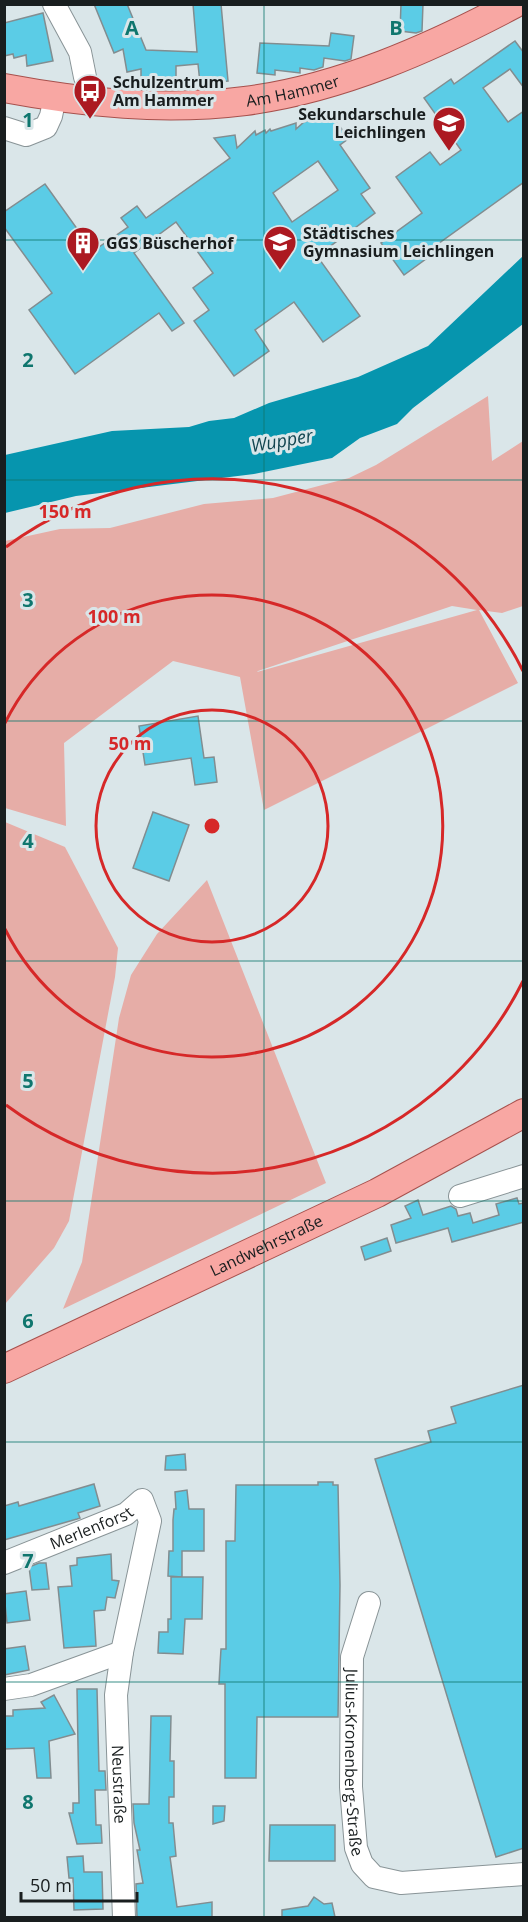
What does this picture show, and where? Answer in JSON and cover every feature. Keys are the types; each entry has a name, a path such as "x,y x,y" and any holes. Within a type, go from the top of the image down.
{"main road":[{"name":"Am Hammer","path":"5,89 121,105 174,106 246,101 292,92 371,69 455,34 514,4"},
{"name":"Landwehrstraße","path":"4,1369 377,1193 524,1113"}],"street":[{"path":"54,4 80,52 85,77"},
{"path":"4,128 26,135 46,127 55,97"},
{"path":"460,1196 524,1176"},
{"name":"Merlenforst","path":"4,1563 126,1514 142,1500"},
{"name":"Neustraße","path":"123,1917 116,1695 122,1652 150,1521 142,1500"},
{"name":"Julius-Kronenberg-Straße","path":"369,1603 352,1657 351,1788 356,1848 362,1864 374,1876 401,1883 524,1874"},
{"path":"4,1689 31,1685 122,1652"}],"shaded area":[{"path":"488,396 492,461 523,441 523,606 502,613 479,610 518,683 264,810 240,677 173,661 64,743 66,826 5,808 5,541 60,529 110,528 204,504 273,498 349,478 376,465","holes":["452,606 477,610 257,672"]},
{"path":"5,822 65,847 118,948 115,977 69,1221 54,1248 5,1304"},
{"path":"207,880 326,1183 63,1309 82,1262 119,1018 131,975 157,934"}],"water":[{"name":"Wupper","path":"523,256 523,324 413,408 397,424 360,438 332,458 254,474 76,496 5,513 5,455 112,431 189,427 209,421 234,418 269,403 358,377 428,346"}],"building":[{"path":"94,4 127,4 146,50 197,52 193,4 221,4 228,81 200,83 198,64 176,66 176,81 141,80 141,69 127,72 123,49 114,53"},
{"path":"401,4 423,4 422,31 416,33 400,31"},
{"path":"43,13 53,61 27,66 26,55 14,58 13,54 4,56 4,23"},
{"path":"331,33 354,36 351,59 345,61 324,58 323,67 314,70 300,68 300,73 275,70 275,75 257,73 260,43 329,46"},
{"name":"Sekundarschule Leichlingen","path":"515,41 524,53 524,88 510,69 483,88 508,122 524,111 524,182 438,244 441,248 404,275 381,243 422,213 396,177 430,152 440,165 461,150 424,98 451,79 454,84"},
{"path":"332,114 348,139 340,145 370,188 361,194 375,213 317,256 360,316 323,342 294,302 255,330 269,351 234,376 194,321 209,310 193,288 213,273 176,222 134,253 184,323 172,331 159,313 75,374 29,310 52,293 4,227 4,212 45,184 93,251 128,227 121,218 137,206 146,218 230,158 214,138 235,135 237,148 255,131 256,135 265,130 266,133 270,129 271,131 296,123 296,129 304,122","holes":["318,161 338,190 292,222 273,193"]},
{"path":"198,716 204,758 214,757 217,782 195,785 191,758 145,765 139,726"},
{"path":"153,812 189,825 169,881 133,868"},
{"path":"517,1198 519,1204 524,1203 524,1222 452,1242 448,1228 396,1243 391,1225 411,1218 405,1206 418,1200 423,1215 451,1206 456,1209 458,1216 470,1213 473,1223 499,1215 496,1204"},
{"path":"387,1238 391,1251 365,1260 361,1247"},
{"path":"524,1385 524,1848 496,1857 375,1459 431,1442 428,1431 456,1423 451,1407"},
{"path":"185,1454 186,1470 165,1470 166,1456"},
{"path":"318,1482 333,1482 333,1485 338,1485 340,1585 338,1717 257,1717 256,1778 225,1778 225,1684 219,1684 221,1649 226,1649 226,1541 235,1541 236,1485 318,1485"},
{"path":"94,1484 100,1506 78,1513 80,1518 4,1540 4,1506 18,1502 19,1506"},
{"path":"187,1490 189,1509 204,1509 204,1551 182,1551 182,1577 168,1576 169,1551 173,1551 175,1492"},
{"path":"111,1554 112,1580 119,1581 115,1598 107,1597 105,1610 94,1611 96,1646 64,1648 58,1587 72,1586 70,1566 77,1565 77,1558"},
{"path":"46,1563 49,1589 32,1590 29,1567"},
{"path":"171,1577 203,1577 202,1619 185,1619 183,1654 158,1653 159,1632 168,1632 168,1619 171,1619"},
{"path":"26,1591 30,1620 7,1623 4,1594"},
{"path":"25,1646 29,1670 4,1675 4,1649"},
{"path":"77,1689 97,1689 99,1771 105,1771 106,1790 95,1790 96,1825 101,1825 102,1843 77,1844 69,1813 73,1813 73,1803 79,1803"},
{"path":"54,1695 75,1734 49,1741 51,1778 37,1778 34,1748 4,1749 4,1716 13,1716 13,1710 45,1708 41,1702"},
{"path":"151,1716 171,1716 170,1761 174,1761 174,1797 169,1797 169,1823 173,1823 176,1856 170,1857 177,1907 212,1902 212,1917 137,1917 136,1884 143,1883 137,1850 140,1850 134,1823 133,1804 149,1804"},
{"path":"213,1806 225,1806 224,1821 213,1824"},
{"path":"270,1825 335,1825 335,1861 269,1861"},
{"path":"83,1856 84,1872 102,1872 103,1909 74,1910 73,1878 69,1878 67,1857"},
{"path":"314,1897 324,1904 332,1903 335,1917 282,1917 282,1910 308,1906"}],"place":[{"name":"Schulzentrum Am Hammer","path":"90,120"},
{"name":"Sekundarschule Leichlingen","path":"449,152"},
{"name":"Städtisches Gymnasium Leichlingen","path":"280,271"},
{"name":"GGS Büscherhof","path":"83,272"}]}
